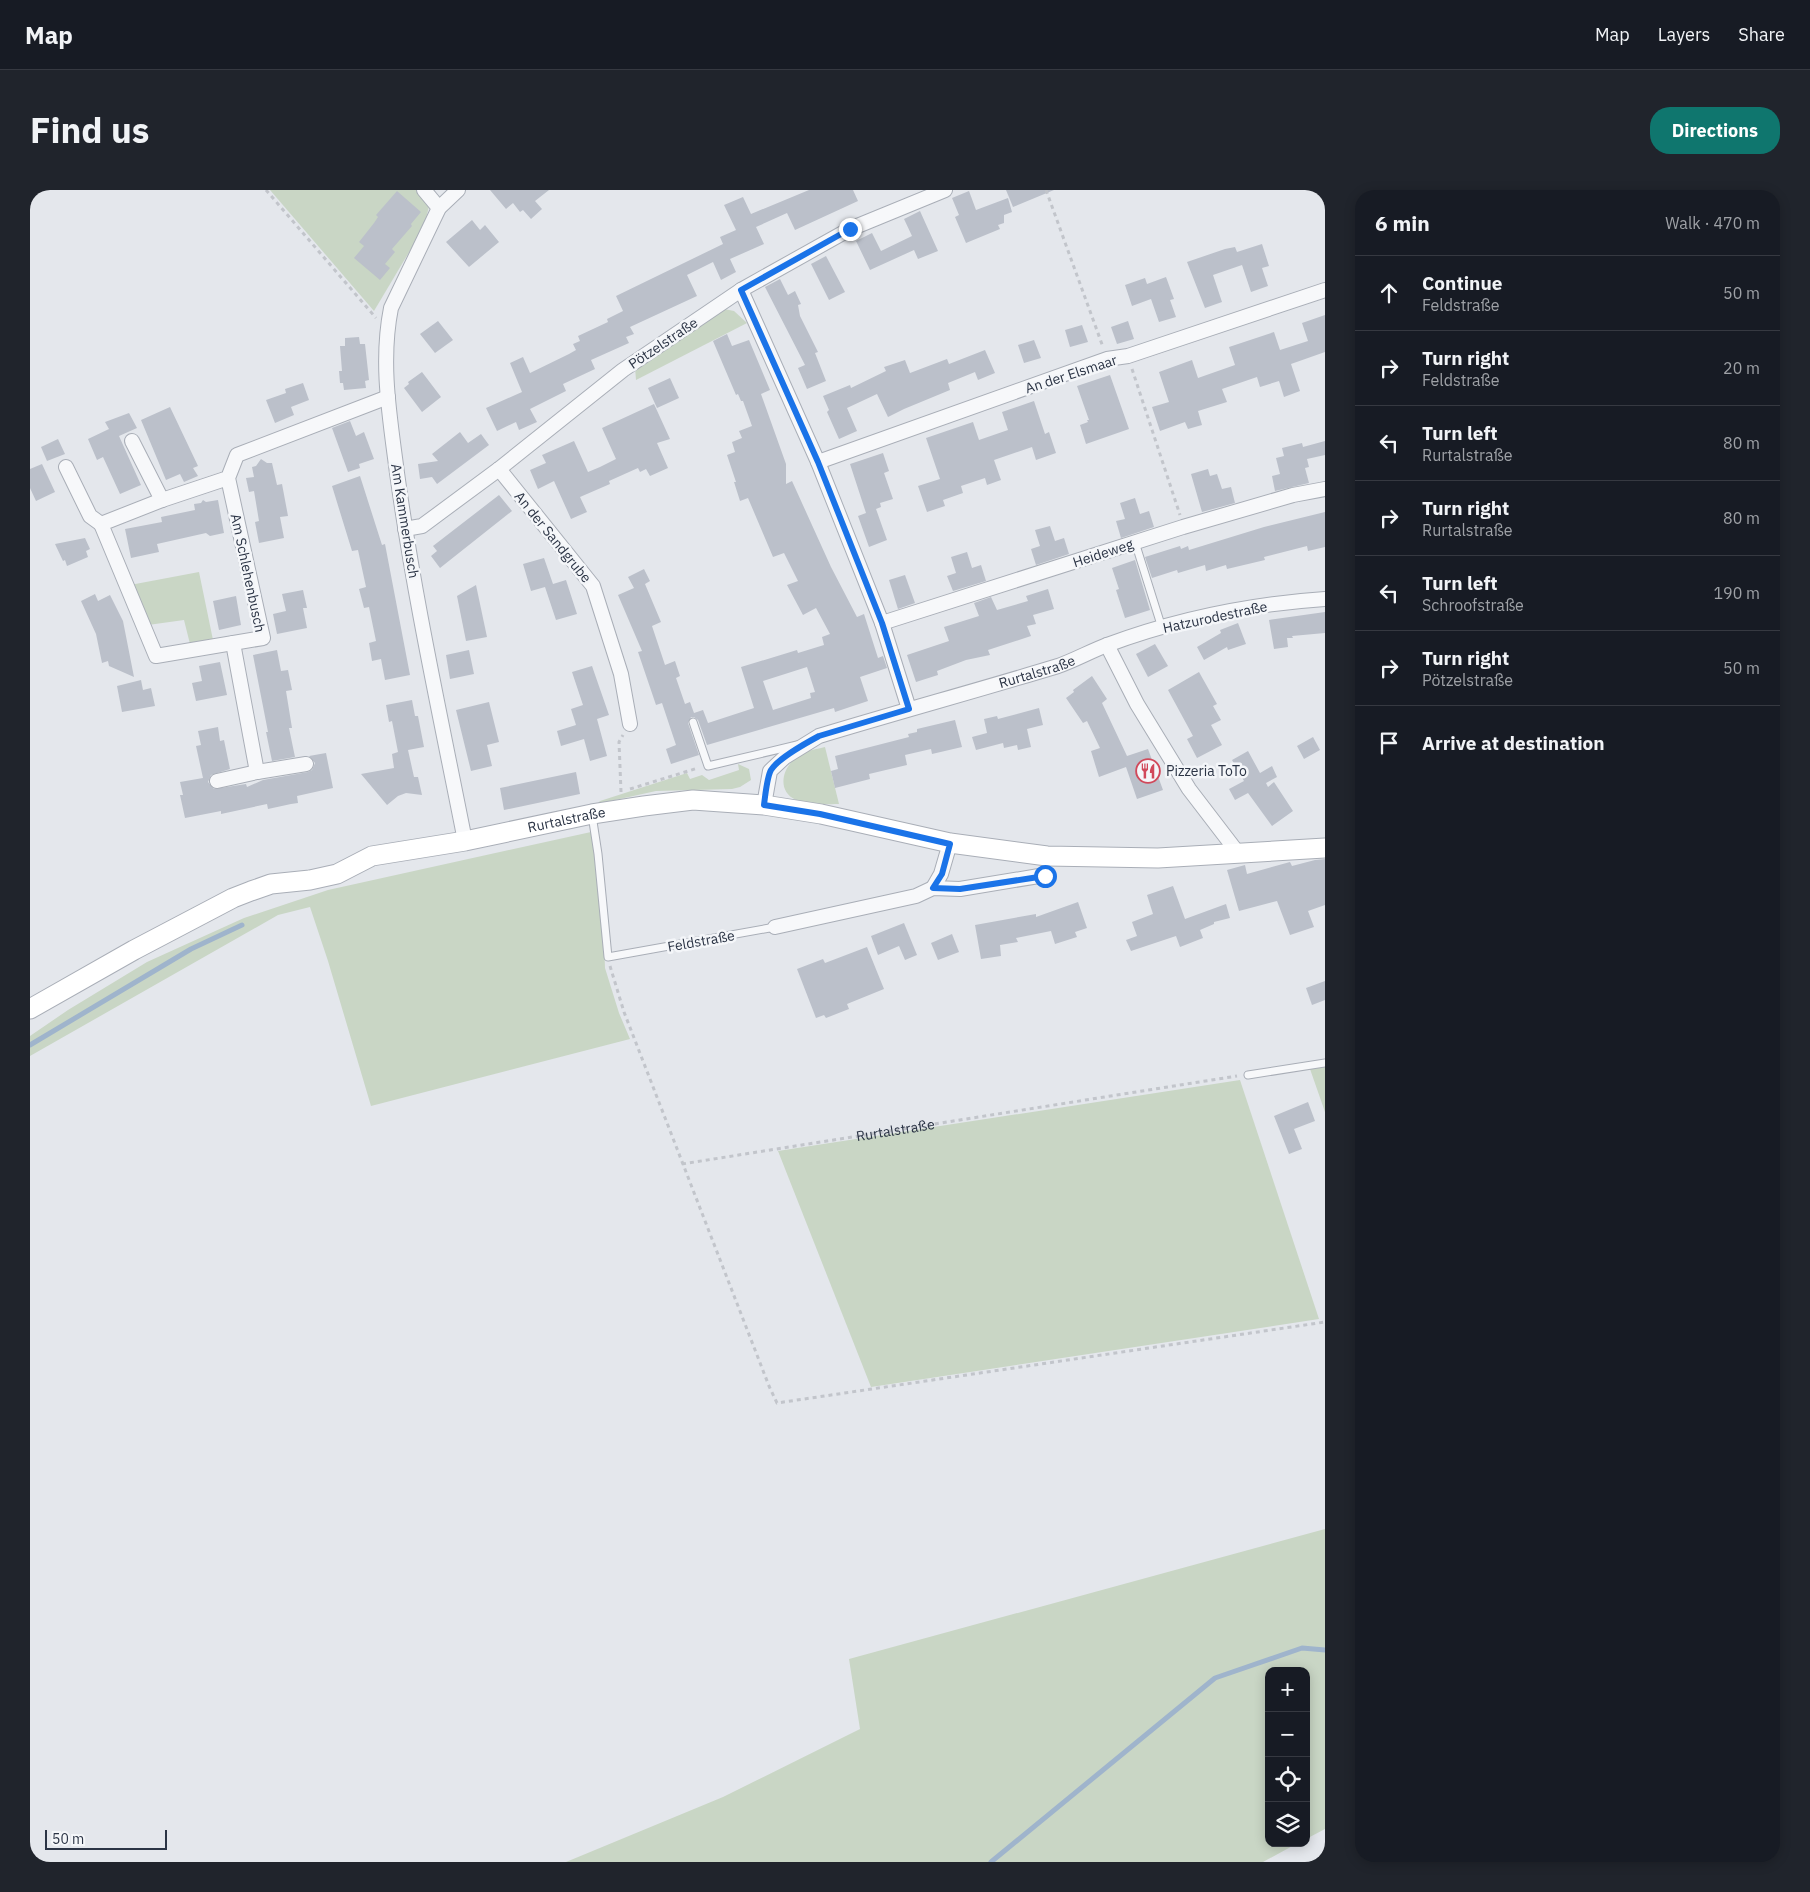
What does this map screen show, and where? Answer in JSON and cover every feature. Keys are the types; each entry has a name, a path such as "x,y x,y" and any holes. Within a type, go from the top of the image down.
{"street":[{"path":"424,190 440,208"},
{"name":"Am Kammerbusch","path":"458,190 440,208 391,308 388,322 385,372 405,529 465,841"},
{"name":"Pötzelstraße","path":"405,529 422,526 499,469 623,370 741,290 850,229 945,190"},
{"path":"741,290 818,462 882,623 909,709"},
{"name":"An der Elsmaar","path":"818,462 1107,359 1128,356 1325,290"},
{"path":"100,524 162,500 228,478 237,455 388,397"},
{"path":"132,441 162,500"},
{"name":"Am Schlehenbusch","path":"66,468 90,516 100,524 156,656 263,638 228,478"},
{"name":"An der Sandgrube","path":"499,469 593,586 621,674 630,724"},
{"name":"Heideweg","path":"882,623 1183,527 1293,495 1325,488"},
{"name":"Hatzurodestraße","path":"1107,645 1162,628 1233,610 1292,601 1325,599"},
{"path":"233,643 257,772"},
{"path":"1107,645 1137,704 1189,789 1238,854"},
{"name":"Rurtalstraße","path":"764,805 770,771 785,757 819,736 1061,665 1107,645"},
{"path":"217,781 306,764"},
{"name":"Rurtalstraße","path":"30,1009 134,950 234,898 271,884 310,880 337,874 372,856 465,841 592,814 692,800 764,805 820,814 950,844 1047,856 1158,858 1325,848"},
{"path":"933,888 942,874 950,844"},
{"name":"Feldstraße","path":"775,927 916,896 933,888 960,889 1045,876"}],"lane":[{"path":"1135,542 1162,628"},
{"path":"693,722 708,766 807,742"},
{"path":"592,814 598,854 608,958"},
{"name":"Feldstraße","path":"608,958 775,927"},
{"path":"1248,1075 1325,1063"}],"path":[{"path":"266,190 374,317 388,322"},
{"path":"1046,190 1107,359"},
{"path":"1128,356 1183,527"},
{"path":"622,792 619,742 630,724"},
{"path":"615,794 708,766"},
{"path":"608,958 624,1012 777,1403 1325,1322"},
{"name":"Rurtalstraße","path":"682,1164 1248,1075"}],"green space":[{"path":"270,190 433,190 424,227 374,311"},
{"path":"724,309 734,311 747,323 636,380 635,367"},
{"path":"199,572 213,640 190,644 184,620 148,625 130,585"},
{"path":"825,747 839,804 812,804 796,800 785,790 783,783 786,769 790,763 802,754"},
{"path":"738,764 749,769 751,780 740,787 732,789 656,791 597,804 600,801 687,773 690,779 702,775 709,780 739,770"},
{"path":"591,832 602,889 605,968 619,1013 630,1039 371,1106 310,907 278,915 30,1056 30,1036 68,1010 147,962 244,918 328,890"},
{"path":"1325,1067 1325,1112 1310,1069"},
{"path":"1240,1080 1319,1319 871,1387 778,1151"},
{"path":"1325,1529 1325,1829 1310,1837 1310,1667 1265,1667 1265,1847 1291,1847 1263,1862 566,1862 723,1797 860,1729 849,1659"}],"building":[{"path":"490,190 549,190 535,201 542,209 531,219 523,210 520,212 513,203 506,209"},
{"path":"809,190 853,190 858,201 795,230 787,213 756,227 764,244 730,259 736,272 721,280 713,262 687,275 697,296 630,327 634,334 626,337 629,343 591,360 595,369 563,384 566,391 530,409 537,422 519,430 516,422 497,431 486,408 522,392 510,363 523,357 530,373 569,354 576,350 573,344 580,341 578,336 608,322 607,319 623,311 616,296 723,244 720,237 736,230 724,205 743,197 751,214"},
{"path":"1006,190 1054,190 1013,207"},
{"path":"397,191 421,212 411,224 412,226 392,249 395,252 385,264 390,268 380,280 354,258 364,246 359,242 378,217 376,215"},
{"path":"969,191 976,210 1008,198 1012,212 1004,215 1004,223 998,225 1000,229 966,243 955,217 959,215 952,198"},
{"path":"920,211 938,251 918,259 914,250 870,270 856,241 872,233 881,251 912,236 904,219"},
{"path":"472,220 480,230 485,225 499,242 469,267 446,242"},
{"path":"1262,244 1269,266 1262,268 1268,286 1251,292 1242,265 1213,275 1222,302 1205,308 1187,262 1225,249 1235,247 1237,252"},
{"path":"826,256 845,292 829,300 811,264"},
{"path":"1166,277 1174,299 1170,300 1176,317 1159,322 1151,299 1132,306 1125,285 1145,278 1147,284"},
{"path":"780,279 788,295 795,291 801,304 798,305 800,316 818,352 815,353 826,381 807,389 798,368 805,365 765,287"},
{"path":"1325,315 1325,352 1291,364 1300,391 1284,397 1279,381 1260,387 1257,377 1222,389 1227,402 1198,411 1202,425 1188,429 1185,422 1160,431 1152,407 1169,402 1159,372 1192,360 1198,378 1235,365 1229,347 1274,332 1280,350 1308,341 1302,323"},
{"path":"438,321 453,340 435,353 420,334"},
{"path":"1128,321 1134,339 1117,344 1111,327"},
{"path":"1082,325 1088,342 1070,347 1065,330"},
{"path":"727,334 732,346 749,340 770,390 761,394 786,464 786,484 792,481 831,567 857,617 864,614 878,658 883,656 887,668 860,677 868,701 835,712 834,708 707,745 698,720 691,717 688,723 699,755 671,764 666,749 676,745 662,703 656,705 638,652 642,651 618,595 634,588 628,577 644,569 650,581 645,584 661,622 652,626 665,665 675,661 680,676 676,678 685,704 690,702 694,713 703,710 708,723 754,708 741,667 797,650 798,653 824,645 822,637 830,634 816,608 803,615 787,585 798,581 784,553 773,557 748,498 740,501 727,455 735,452 732,442 742,438 739,431 752,426 743,401 741,401 738,394 736,395 713,341","holes":["807,667 815,692 810,693 811,698 773,710 763,681"]},
{"path":"359,337 360,344 365,344 369,380 365,381 366,388 344,390 343,383 340,383 339,371 342,371 340,346 345,346 345,338"},
{"path":"1034,340 1041,358 1024,363 1018,345"},
{"path":"985,350 995,373 978,380 975,372 948,383 950,390 888,417 877,394 847,408 857,431 839,439 827,412 829,410 823,396 850,385 851,388 886,371 884,367 905,360 910,373 947,359 949,364"},
{"path":"422,372 441,397 422,412 404,388 409,384 408,382"},
{"path":"1110,375 1129,429 1086,444 1080,425 1089,420 1077,386"},
{"path":"670,378 679,398 657,408 648,388"},
{"path":"303,383 309,400 291,407 294,415 275,423 266,400 286,393 285,389"},
{"path":"1034,401 1045,434 1049,432 1056,453 1036,460 1032,447 994,460 1001,480 987,485 985,478 961,486 963,493 943,500 945,506 927,512 918,486 940,479 926,438 973,422 979,440 1008,430 1002,412"},
{"path":"654,404 670,439 657,443 668,468 650,476 646,469 640,472 638,468 609,481 610,484 580,497 587,512 571,519 554,481 538,489 530,470 546,463 542,455 574,441 588,472 600,467 616,459 602,428"},
{"path":"170,407 198,466 193,468 198,476 184,482 180,474 166,480 141,420"},
{"path":"129,413 137,428 119,436 141,485 120,494 103,457 97,460 88,439 109,429 105,422"},
{"path":"350,421 356,436 364,432 374,459 359,464 360,468 348,472 332,428"},
{"path":"460,432 468,443 481,434 489,445 437,484 432,477 420,479 418,464 438,461 432,454"},
{"path":"58,439 65,454 47,461 41,447"},
{"path":"1325,441 1325,455 1307,459 1309,467 1305,468 1309,483 1275,491 1272,476 1280,474 1276,458 1284,456 1282,448 1302,443 1303,447"},
{"path":"883,453 889,471 884,473 893,499 880,503 881,507 876,509 887,540 869,547 858,516 866,513 850,464"},
{"path":"261,459 267,463 272,463 277,485 282,484 288,516 280,517 284,538 259,543 255,522 259,521 254,491 249,492 246,478 254,477 252,467 256,466"},
{"path":"42,464 55,492 36,501 30,488 30,469"},
{"path":"1208,469 1210,476 1217,474 1222,489 1231,487 1235,503 1202,512 1191,474"},
{"path":"360,476 382,545 385,544 410,675 385,680 381,659 372,661 369,643 376,641 369,607 364,608 359,589 366,587 358,550 352,551 332,486"},
{"path":"499,495 512,511 440,568 431,556 437,551 433,546"},
{"path":"1135,498 1140,514 1149,511 1154,527 1121,538 1116,521 1125,519 1120,503"},
{"path":"203,500 206,502 218,500 224,533 210,536 206,533 157,544 159,552 131,558 125,529 162,522 161,517 195,510 194,504 201,503"},
{"path":"1325,512 1325,547 1308,551 1307,546 1264,557 1265,560 1227,569 1226,565 1206,571 1205,565 1178,573 1177,570 1152,578 1145,557 1180,546 1181,549 1188,546 1189,550 1264,527"},
{"path":"1050,526 1055,541 1064,538 1069,554 1036,565 1031,549 1040,546 1035,530"},
{"path":"85,538 90,549 86,551 88,557 67,566 55,544"},
{"path":"967,552 972,568 981,565 986,581 953,591 947,576 956,573 951,557"},
{"path":"544,558 553,584 566,580 577,614 556,620 545,587 531,591 523,564"},
{"path":"1135,560 1150,610 1125,618 1116,590 1119,589 1112,568"},
{"path":"905,575 915,603 898,609 889,580"},
{"path":"476,585 487,637 466,641 457,596"},
{"path":"1048,589 1054,609 1033,615 1036,624 1027,626 1031,636 988,650 990,655 966,660 937,671 938,675 916,682 907,655 949,641 944,627 979,616 974,603 991,597 997,610 1028,601 1026,596"},
{"path":"303,590 307,608 303,608 307,628 277,634 273,614 286,611 282,594"},
{"path":"95,594 98,601 110,595 123,621 134,677 109,666 108,661 102,663 96,634 81,601"},
{"path":"236,596 241,625 219,630 213,601"},
{"path":"1325,612 1325,633 1292,636 1293,638 1287,638 1288,647 1274,649 1269,620"},
{"path":"1238,623 1246,644 1228,650 1227,647 1204,660 1197,647 1221,633 1220,630"},
{"path":"1155,644 1168,666 1148,677 1136,654"},
{"path":"277,650 281,671 288,670 292,690 286,691 292,728 289,728 295,757 272,761 253,655"},
{"path":"469,650 474,674 450,679 446,655"},
{"path":"220,662 227,695 196,701 192,683 202,681 199,666"},
{"path":"592,666 609,715 597,719 607,756 590,761 584,739 561,746 557,731 576,725 571,709 583,705 572,672"},
{"path":"1199,672 1217,704 1213,706 1221,720 1211,725 1222,745 1197,758 1187,739 1193,736 1168,690"},
{"path":"1092,676 1107,699 1102,703 1127,756 1148,749 1163,790 1137,799 1126,767 1099,777 1091,751 1100,748 1087,721 1083,723 1066,698 1074,692 1073,690"},
{"path":"141,680 143,690 151,688 155,706 122,712 117,686"},
{"path":"412,700 415,716 418,716 424,747 408,750 414,777 418,777 422,795 406,793 398,796 387,805 361,774 394,768 392,754 398,752 392,721 389,722 386,705"},
{"path":"489,702 499,742 487,745 492,766 471,771 456,710"},
{"path":"1039,708 1043,725 1027,729 1031,747 1018,750 1017,745 1004,748 1003,743 976,750 972,737 987,733 984,719 997,716 998,719"},
{"path":"955,720 962,747 932,754 931,749 905,755 907,765 869,774 870,779 835,788 831,771 838,769 835,756 909,737 908,734 917,732 917,729"},
{"path":"218,727 220,741 224,740 230,769 211,775 208,782 214,789 246,784 247,787 263,780 308,772 312,770 315,763 309,756 326,753 333,788 297,796 298,803 268,809 267,804 221,814 221,811 185,818 180,795 183,795 180,782 203,778 196,746 201,745 198,731"},
{"path":"1313,737 1320,750 1304,759 1297,746"},
{"path":"1248,751 1260,773 1272,766 1277,777 1266,783 1268,787 1274,782 1293,811 1272,826 1248,793 1235,800 1229,789 1244,781 1232,760"},
{"path":"576,772 580,794 504,810 500,788"},
{"path":"1325,859 1325,905 1308,911 1314,927 1290,935 1277,901 1239,911 1227,870 1245,865 1247,874 1290,862 1292,866"},
{"path":"1173,886 1185,919 1226,904 1230,918 1214,922 1214,924 1200,930 1203,938 1180,947 1176,936 1131,951 1126,940 1137,936 1132,922 1153,914 1147,895"},
{"path":"1078,902 1087,928 1075,932 1077,937 1055,944 1051,931 1016,938 1018,942 1000,945 1001,956 981,959 975,925 1036,914 1036,917"},
{"path":"904,923 917,955 905,960 899,946 878,955 871,936"},
{"path":"952,934 959,952 938,960 931,943"},
{"path":"867,947 884,989 847,1004 849,1009 826,1018 824,1015 816,1018 797,969 823,959 825,963"},
{"path":"1325,981 1325,1000 1312,1005 1306,988"},
{"path":"1308,1102 1315,1121 1294,1129 1302,1149 1289,1154 1274,1116"}],"waterway":[{"path":"30,1045 191,949 242,925"},
{"path":"991,1862 1215,1678 1302,1648 1325,1650"}],"place":[{"name":"Pizzeria ToTo","path":"1148,771"}],"route":[{"path":"850,229 741,290 818,462 882,623 909,709 819,736 807,742 785,757 770,771 764,805 820,814 950,844 942,874 933,888 960,889 1045,876"}]}
